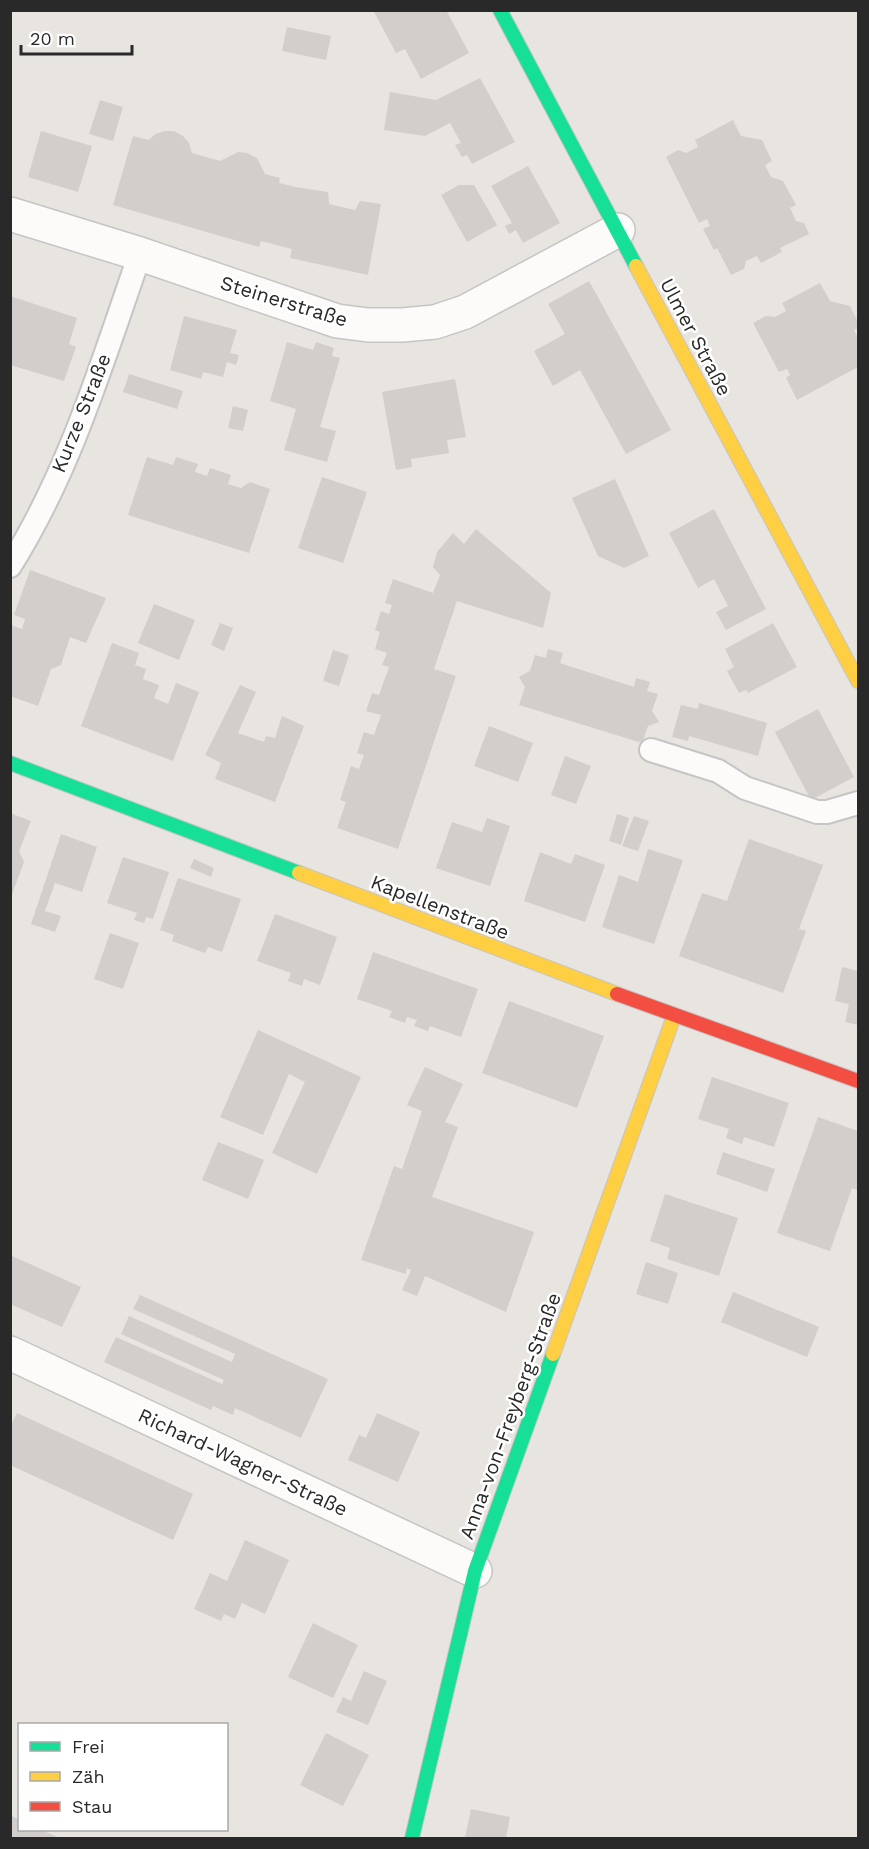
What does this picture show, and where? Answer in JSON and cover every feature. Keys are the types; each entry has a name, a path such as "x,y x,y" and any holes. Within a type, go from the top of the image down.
{"street":[{"name":"Ulmer Straße","path":"500,10 858,681"},
{"name":"Steinerstraße","path":"10,214 140,254 337,321 368,325 435,322 465,312 618,230"},
{"name":"Kapellenstraße","path":"10,763 674,1016 858,1081"},
{"name":"Anna-von-Freyberg-Straße","path":"412,1839 475,1571 674,1016"},
{"name":"Richard-Wagner-Straße","path":"10,1353 475,1571"}],"lane":[{"name":"Kurze Straße","path":"10,566 27,541 81,424 140,254"},
{"path":"651,750 718,771 745,788 818,812 827,812 858,802"}],"building":[{"path":"373,10 446,10 469,53 421,79 405,49 396,53"},
{"path":"287,27 331,36 326,60 282,51"},
{"path":"480,78 515,142 472,164 467,155 462,157 455,145 461,143 450,123 425,136 384,130 390,92 436,100"},
{"path":"100,100 123,107 113,141 89,134"},
{"path":"733,120 741,136 762,140 772,161 765,165 771,177 783,181 796,205 790,208 796,221 804,223 809,234 780,248 782,252 761,263 757,256 746,261 744,269 731,275 717,248 714,250 703,229 710,226 707,219 699,223 666,157 678,150 686,153 698,147 695,140"},
{"path":"41,131 92,146 78,192 28,177"},
{"path":"174,131 183,136 189,143 192,153 220,161 238,152 247,153 257,158 265,174 280,178 279,183 328,192 329,204 355,210 360,201 381,204 368,275 290,258 292,249 261,241 259,247 113,205 133,136 149,140 155,134"},
{"path":"528,166 560,223 523,243 516,230 509,234 505,226 512,223 491,186"},
{"path":"459,185 474,185 497,225 467,242 441,195"},
{"path":"589,281 671,430 626,454 580,370 553,386 534,351 565,334 548,304"},
{"path":"820,283 830,301 850,306 858,322 858,328 854,330 858,338 858,367 797,400 786,378 790,375 787,369 779,372 753,323 766,316 775,317 786,311 782,303"},
{"path":"10,296 77,318 69,344 76,347 64,381 10,365"},
{"path":"184,316 237,330 230,353 239,355 236,365 227,362 223,377 203,372 201,379 170,370"},
{"path":"287,342 313,350 316,342 334,348 332,356 340,358 320,427 336,431 327,462 284,450 296,409 270,401"},
{"path":"129,374 183,391 177,409 123,392"},
{"path":"455,379 466,437 447,440 449,453 411,459 412,467 396,470 382,392"},
{"path":"233,406 248,410 243,431 228,428"},
{"path":"147,457 173,465 176,457 198,464 195,472 207,476 210,468 231,475 228,484 241,488 250,482 270,489 249,553 128,515"},
{"path":"322,477 367,492 343,563 298,548"},
{"path":"615,479 649,556 624,568 598,556 572,498"},
{"path":"714,509 766,609 726,630 716,612 728,606 714,579 698,588 669,533"},
{"path":"476,529 551,593 543,628 457,601 434,669 456,676 398,849 337,828 346,802 340,800 351,766 359,769 364,755 357,753 364,732 374,735 381,715 366,711 372,693 379,695 389,667 382,665 387,653 375,649 380,632 375,630 381,611 389,614 392,605 385,603 393,579 433,593 440,575 433,567 437,552 453,533 464,544"},
{"path":"30,570 106,598 86,643 70,637 61,665 51,669 38,706 10,696 10,625 22,629 25,619 14,615"},
{"path":"154,604 195,620 179,660 138,643"},
{"path":"220,623 233,628 224,651 211,645"},
{"path":"773,623 797,667 748,693 746,690 739,693 727,671 734,667 725,649"},
{"path":"112,643 139,653 135,665 146,669 143,679 159,685 154,698 168,704 176,683 199,692 173,761 81,726"},
{"path":"548,649 563,653 560,663 634,687 636,678 650,682 647,691 658,694 652,711 659,722 648,726 642,743 519,705 525,687 519,677 530,671 535,655 546,658"},
{"path":"333,650 349,655 339,686 323,681"},
{"path":"240,685 256,692 238,733 264,742 266,736 275,738 282,716 304,726 275,802 215,779 221,763 205,755"},
{"path":"699,703 767,723 758,756 689,736 688,741 672,737 681,705 698,709"},
{"path":"818,709 854,777 811,800 775,732"},
{"path":"489,726 533,743 518,782 474,766"},
{"path":"565,756 591,766 576,804 551,795"},
{"path":"10,813 31,821 19,851 24,862 11,897"},
{"path":"617,814 629,818 621,845 609,841"},
{"path":"634,816 649,821 638,851 622,846"},
{"path":"487,818 510,826 490,886 436,868 452,822 482,832"},
{"path":"61,834 97,847 82,892 55,883 45,911 61,916 55,932 31,924"},
{"path":"749,839 823,865 799,929 806,931 783,993 679,956 702,893 727,901"},
{"path":"648,849 683,860 654,944 602,927 619,875 638,882"},
{"path":"540,852 571,864 575,854 605,865 585,922 524,901"},
{"path":"123,857 169,872 153,919 146,917 144,923 134,920 137,913 107,903"},
{"path":"194,859 214,868 211,877 190,868"},
{"path":"178,878 241,899 222,952 208,947 205,953 172,941 174,935 160,930"},
{"path":"275,914 337,937 320,985 304,979 302,986 288,981 291,973 257,961"},
{"path":"110,933 139,943 123,989 94,979"},
{"path":"373,952 478,989 461,1037 430,1026 428,1031 414,1026 417,1020 407,1017 405,1023 389,1017 392,1011 357,999"},
{"path":"842,967 858,971 858,1025 845,1022 849,1004 835,1001"},
{"path":"509,1001 604,1036 577,1108 482,1073"},
{"path":"258,1030 361,1077 317,1174 272,1153 305,1082 289,1074 263,1135 220,1117"},
{"path":"425,1067 463,1084 445,1122 458,1127 432,1197 534,1232 506,1312 425,1276 417,1296 402,1290 411,1270 407,1268 406,1274 361,1260 394,1166 402,1169 422,1111 407,1105"},
{"path":"712,1077 789,1103 774,1147 744,1137 742,1144 726,1138 729,1129 698,1119"},
{"path":"818,1117 858,1131 857,1190 852,1188 830,1251 777,1233"},
{"path":"218,1142 264,1160 248,1199 202,1180"},
{"path":"723,1152 775,1169 767,1192 716,1174"},
{"path":"665,1194 738,1218 719,1276 667,1259 670,1248 650,1241"},
{"path":"10,1255 81,1287 62,1327 10,1304"},
{"path":"646,1262 678,1273 668,1304 636,1294"},
{"path":"733,1292 819,1327 807,1357 721,1322"},
{"path":"140,1295 328,1379 301,1438 235,1408 233,1415 213,1406 211,1410 104,1362 116,1337 222,1384 224,1380 121,1334 129,1316 232,1362 235,1354 133,1309"},
{"path":"17,1413 193,1494 173,1540 10,1465 10,1427"},
{"path":"377,1413 420,1432 398,1482 348,1460 359,1435 366,1438"},
{"path":"245,1540 289,1560 265,1614 242,1603 235,1619 224,1614 221,1621 194,1609 210,1573 227,1581"},
{"path":"313,1623 358,1645 333,1698 288,1677"},
{"path":"364,1671 387,1681 368,1725 336,1712 343,1697 351,1701"},
{"path":"326,1733 369,1755 343,1806 300,1785"},
{"path":"471,1809 510,1817 506,1838 465,1838"},
{"path":"10,1815 18,1819 18,1831 43,1831 60,1838 10,1838"}],"traffic: fast":[{"path":"500,10 636,266"},
{"path":"10,763 299,873"},
{"path":"412,1838 475,1571 553,1354"}],"traffic: slow":[{"path":"636,266 858,681"},
{"path":"299,873 617,994"},
{"path":"553,1354 674,1016"}],"traffic: jam":[{"path":"617,994 858,1081"}]}
